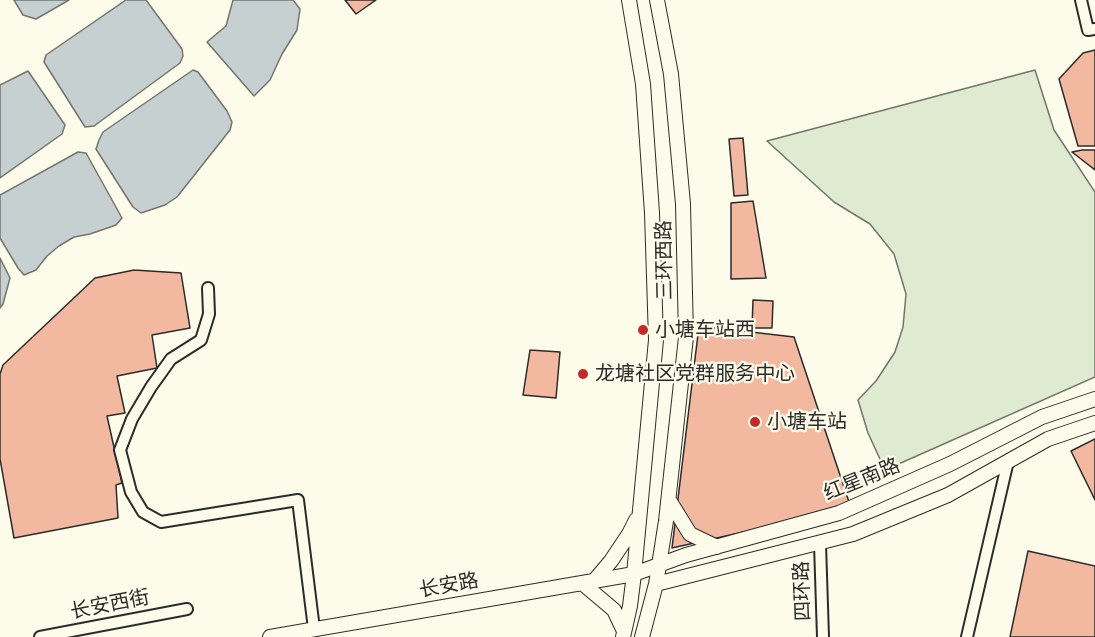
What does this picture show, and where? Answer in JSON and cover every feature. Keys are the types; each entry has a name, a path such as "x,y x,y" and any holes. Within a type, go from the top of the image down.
{"main road":[{"path":"623,634 634,574 656,340 652,213 643,84 629,0"},
{"name":"三环西路","path":"642,637 656,584 666,521 686,337 683,204 671,74 657,0"},
{"name":"红星南路","path":"634,574 717,547 839,513 950,464 1042,417 1095,399"},
{"path":"634,574 656,584 853,534 948,495 1048,439 1095,423"},
{"path":"669,499 690,534 717,547"},
{"path":"623,634 614,610 588,582 611,561 629,534 640,510"},
{"name":"长安路","path":"270,637 306,633 634,574"},
{"path":"647,618 656,601 678,579"}],"street":[{"path":"1082,0 1088,30 1095,29"},
{"path":"207,288 209,314 201,340 171,359 132,419 120,450 131,492 142,512 161,522 298,500 306,633"},
{"path":"967,637 1008,461"},
{"name":"四环路","path":"820,544 823,637"},
{"name":"长安西街","path":"40,637 186,609"}],"green space":[{"path":"1035,70 1054,130 1095,192 1095,377 885,470 868,433 858,400 876,381 895,352 903,327 906,294 894,254 870,224 834,202 767,141"}],"shaded area":[{"path":"14,0 69,0 36,19 23,15"},
{"path":"126,0 146,0 182,49 183,56 180,63 94,126 85,127 44,62 46,55"},
{"path":"233,0 293,0 300,9 297,30 270,80 254,96 207,42 226,26"},
{"path":"193,70 198,72 227,111 232,122 230,130 177,197 165,205 141,213 133,207 96,149 99,140 103,132"},
{"path":"28,71 65,125 62,134 0,178 0,85"},
{"path":"78,152 86,153 122,218 116,225 74,237 47,256 36,270 24,275 0,238 0,195"},
{"path":"0,258 10,278 0,308"}],"building":[{"path":"345,0 376,0 356,14"},
{"path":"1095,50 1095,146 1078,146 1059,79 1083,53"},
{"path":"743,138 748,195 734,196 729,139"},
{"path":"1095,150 1095,170 1072,152"},
{"path":"753,201 766,278 731,279 731,203"},
{"path":"134,270 181,273 190,328 152,335 157,368 117,376 125,413 107,416 122,483 116,485 118,518 14,538 0,459 0,374 3,365 95,278"},
{"path":"753,300 773,301 772,328 752,328"},
{"name":"小塘车站","path":"699,326 794,337 851,508 672,548"},
{"path":"530,350 560,352 556,398 523,395"},
{"path":"1095,439 1095,500 1071,451"},
{"path":"1028,551 1095,566 1095,637 1010,637"}],"place":[{"name":"小塘车站西","path":"643,330"},
{"name":"龙塘社区党群服务中心","path":"583,374"},
{"name":"小塘车站","path":"755,422"}]}
